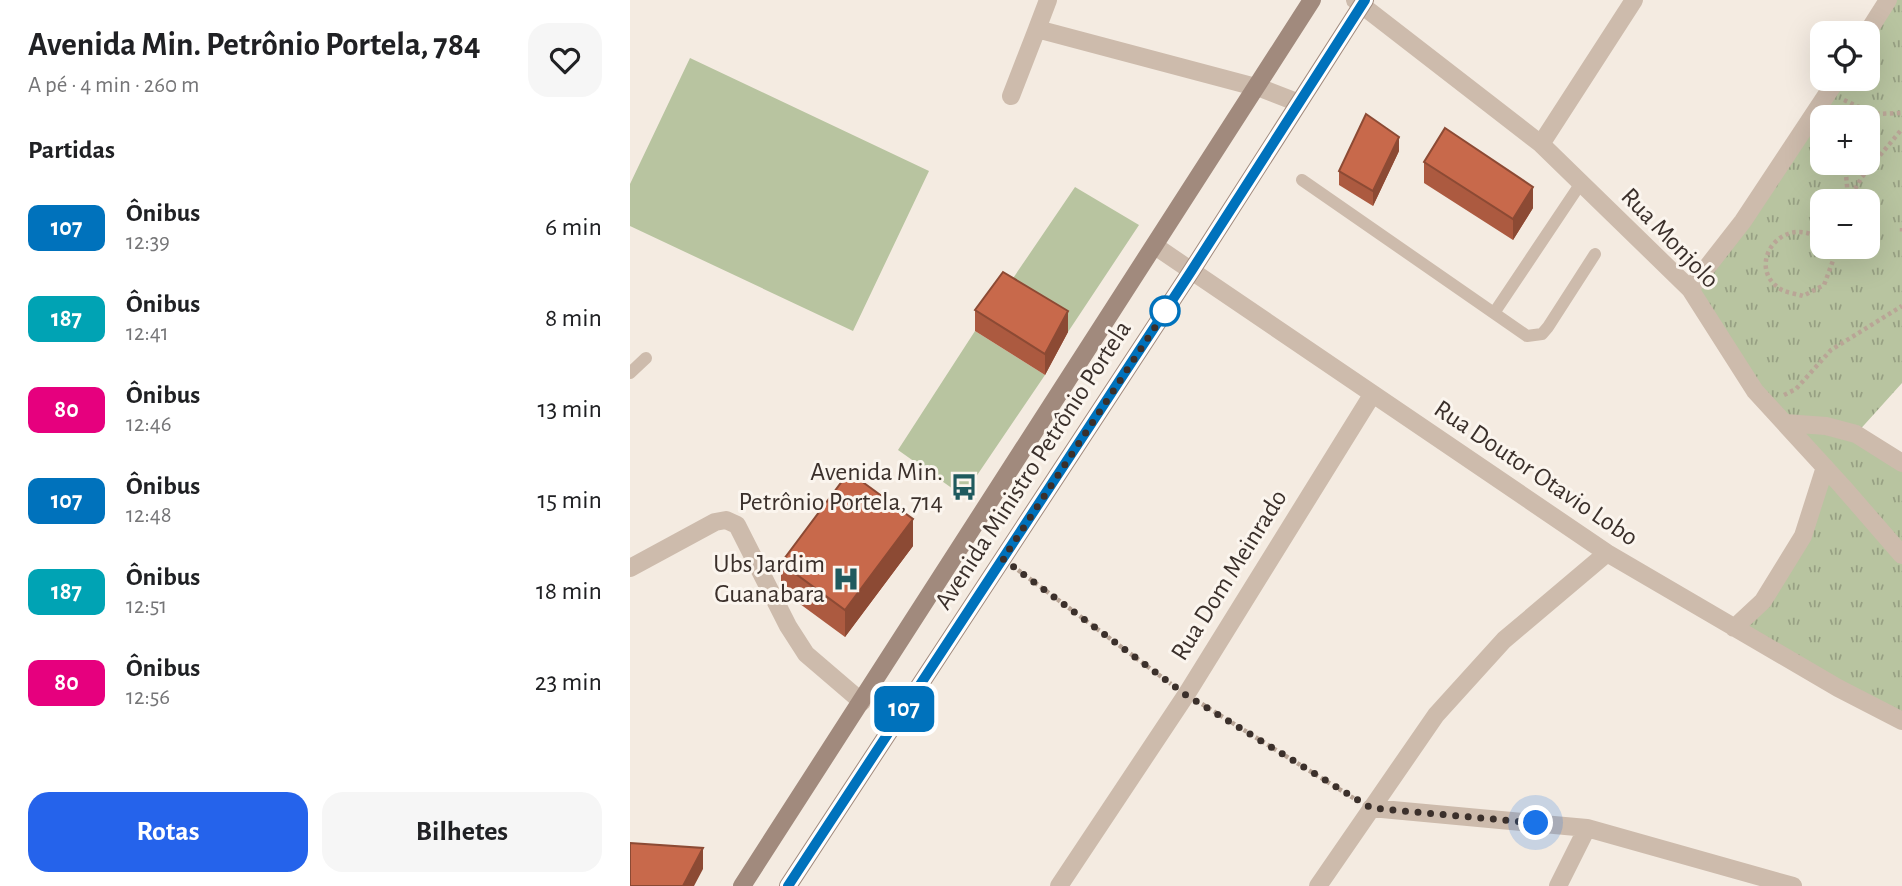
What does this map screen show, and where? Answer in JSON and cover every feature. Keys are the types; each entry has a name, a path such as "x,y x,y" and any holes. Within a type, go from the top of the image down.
{"main road":[{"name":"Avenida Ministro Petrônio Portela","path":"743,886 1312,0"},
{"name":"Avenida Ministro Petrônio Portela","path":"788,886 1192,270 1361,2"}],"street":[{"path":"1011,96 1048,0"},
{"path":"1541,144 1634,0"},
{"path":"1875,21 1888,0"},
{"name":"Rua Monjolo","path":"1361,2 1541,144 1690,289 1755,391 1902,555"},
{"path":"1037,29 1257,87 1299,103"},
{"path":"1690,289 1743,221 1829,91"},
{"name":"Rua Doutor Otavio Lobo","path":"1156,246 1607,553 1838,688 1902,721"},
{"name":"Rua Dom Meinrado","path":"1059,886 1186,695 1372,395"},
{"path":"1785,423 1826,426 1856,434 1902,463"},
{"path":"1734,628 1763,601 1803,536 1825,467"},
{"path":"630,568 715,522 726,520 737,525 788,626 806,654 862,702"},
{"path":"1318,886 1436,715 1504,640 1607,553"},
{"path":"1371,808 1587,828 1793,886"},
{"path":"1559,886 1587,828"}],"lane":[{"path":"1302,180 1527,336 1542,334 1595,254"},
{"path":"1494,313 1581,183"},
{"path":"630,373 646,358"}],"path":[{"path":"1840,91 1855,105"},
{"path":"1880,114 1902,113"},
{"path":"1855,189 1902,130"},
{"path":"1810,232 1789,233 1774,240 1766,256 1768,274 1782,290 1803,296 1824,285 1835,259"},
{"path":"1767,404 1796,389 1831,350 1902,306"},
{"path":"1003,559 1186,695 1371,808"}],"green space":[{"path":"1888,0 1902,0 1902,383 1856,434 1902,464 1902,720 1734,628 1803,536 1824,467 1767,404 1690,289 1810,118 1810,175 1880,175 1880,105 1819,105 1829,91 1880,91 1880,21 1875,21"},
{"path":"690,58 929,171 853,331 630,226 630,184"},
{"path":"1075,187 1139,225 1068,332 1003,293"},
{"path":"975,331 1045,375 963,496 898,450"}],"building":[{"path":"1366,114 1399,137 1373,191 1339,171"},
{"path":"1445,128 1533,187 1513,219 1424,162"},
{"path":"1003,272 1068,311 1045,354 975,310"},
{"path":"849,472 913,519 845,610 781,563"},
{"path":"630,843 703,848 683,886 630,886"}],"bus line":[{"name":"107","path":"788,886 1192,270 1365,0"}],"place":[{"name":"Avenida Min. Petrônio Portela, 714","path":"964,487"},
{"name":"Ubs Jardim Guanabara","path":"846,579"}],"route":[{"path":"1165,311 1167,309 1003,559 1186,695 1371,808 1536,823"}]}
